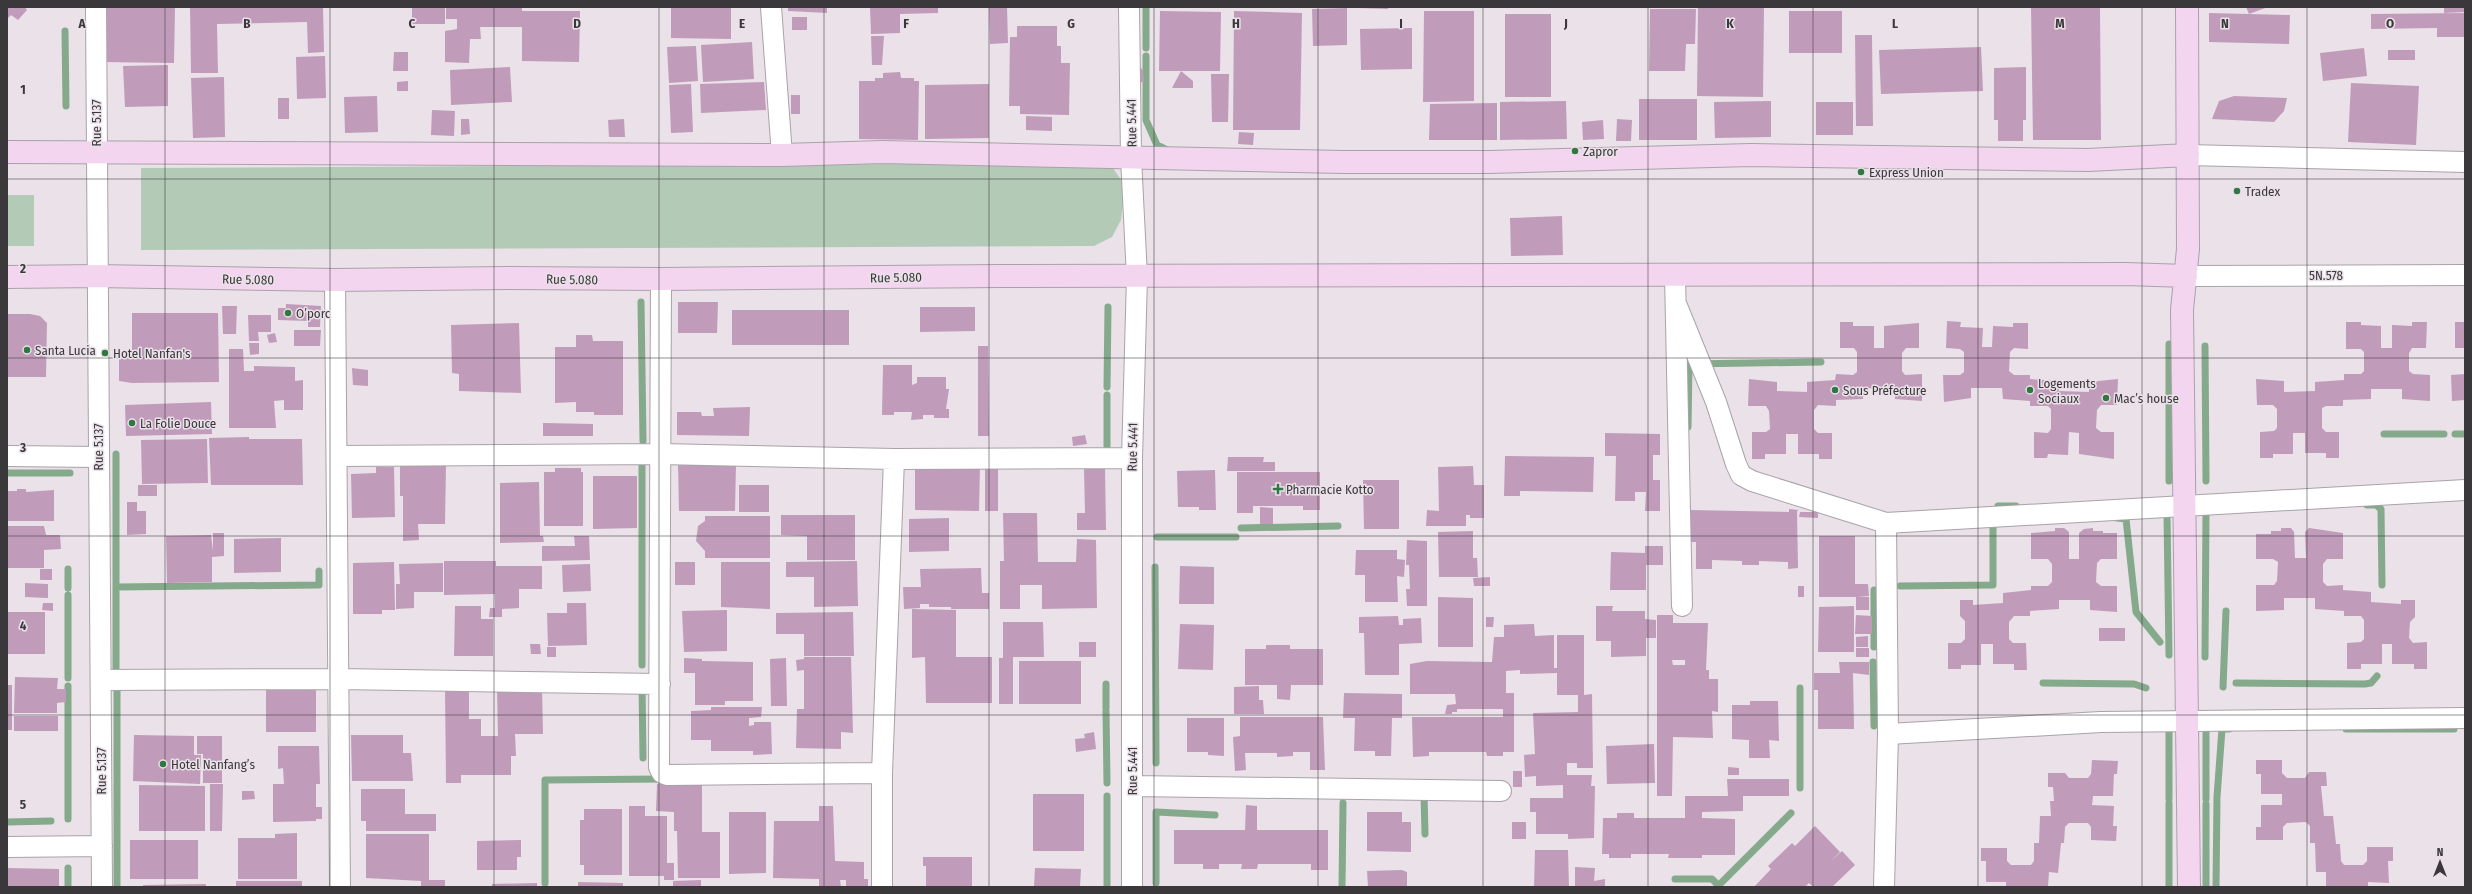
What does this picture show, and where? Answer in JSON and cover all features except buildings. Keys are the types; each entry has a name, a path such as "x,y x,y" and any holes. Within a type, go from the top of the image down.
{"main road":[{"path":"2187,7 2188,155 2186,276 2182,310 2188,719 2188,887"},
{"path":"7,152 782,155 883,152 1131,158 1489,162 1751,155 2088,160 2188,155"},
{"name":"Rue 5.080","path":"7,277 97,276 335,280 508,278 660,279 2126,274 2186,276"}],"street":[{"name":"Rue 5.137","path":"96,7 102,887"},
{"path":"771,7 782,155"},
{"name":"Rue 5.441","path":"1129,7 1131,158 1137,277 1132,458 1132,887"},
{"path":"2188,155 2465,162"},
{"name":"5N.578","path":"2186,276 2465,274"},
{"path":"1675,275 1677,306 1682,606"},
{"path":"660,279 659,767 667,775 882,773"},
{"path":"335,280 338,456 340,887"},
{"path":"1677,306 1716,402 1741,475 1752,481 1886,523 2465,490"},
{"path":"338,456 660,454 894,459 1132,458"},
{"path":"7,456 98,457"},
{"path":"882,887 882,773 894,459"},
{"path":"1884,887 1888,734 1886,523"},
{"path":"101,680 339,679 660,684"},
{"path":"1888,734 2101,722 2188,719 2465,718"},
{"path":"1132,786 1501,791"},
{"path":"7,847 102,846"}],"green space":[{"path":"1091,163 1112,167 1122,181 1123,203 1121,220 1112,237 1094,246 141,250 141,168"},
{"path":"7,195 34,195 34,246 7,246"}],"waterway":[{"path":"1146,7 1146,48"},
{"path":"65,31 66,106"},
{"path":"1146,56 1146,120 1157,145 1169,151"},
{"path":"641,302 643,441"},
{"path":"1107,387 1108,307"},
{"path":"2169,344 2169,481"},
{"path":"2205,346 2206,481"},
{"path":"1688,427 1689,364 1821,362"},
{"path":"1107,395 1107,446"},
{"path":"2384,434 2444,434"},
{"path":"2455,434 2465,434"},
{"path":"116,454 116,669"},
{"path":"642,465 642,665"},
{"path":"7,473 70,473"},
{"path":"2367,505 2376,505 2381,509 2382,585"},
{"path":"1998,506 2016,506"},
{"path":"2205,657 2206,511 2211,508"},
{"path":"2163,509 2167,515 2169,655"},
{"path":"1900,586 1993,585 1993,517"},
{"path":"2117,518 2126,519 2136,612 2160,642"},
{"path":"1241,528 1338,526"},
{"path":"1157,537 1236,537"},
{"path":"1155,567 1156,763"},
{"path":"68,569 68,588"},
{"path":"116,587 319,585 319,571"},
{"path":"1874,590 1874,623"},
{"path":"68,595 68,678"},
{"path":"2223,687 2226,611"},
{"path":"1874,627 1874,647"},
{"path":"1873,662 1874,726"},
{"path":"2236,683 2365,684 2371,683 2377,676"},
{"path":"117,682 117,887"},
{"path":"2043,683 2134,684 2146,688"},
{"path":"1106,684 1106,708"},
{"path":"642,685 643,758"},
{"path":"68,686 68,819"},
{"path":"1800,688 1800,788"},
{"path":"1106,711 1107,783"},
{"path":"2169,723 2169,799"},
{"path":"2206,729 2206,799"},
{"path":"2216,887 2217,797 2222,729 2229,729"},
{"path":"2346,729 2454,729"},
{"path":"545,883 545,780 662,779"},
{"path":"1424,794 1425,834"},
{"path":"1107,796 1107,887"},
{"path":"1342,887 1343,803"},
{"path":"2169,803 2169,887"},
{"path":"2206,804 2206,887"},
{"path":"1156,883 1156,812 1215,815"},
{"path":"1722,882 1791,813"},
{"path":"7,822 51,821"},
{"path":"68,868 68,887"},
{"path":"1675,879 1712,879 1720,887"}],"place":[{"name":"Zapror","path":"1575,151"},
{"name":"Express Union","path":"1861,172"},
{"name":"Tradex","path":"2237,191"},
{"name":"O’porc","path":"288,313"},
{"name":"Santa Lucia","path":"27,350"},
{"name":"Hotel Nanfan's","path":"105,353"},
{"name":"Sous Préfecture","path":"1835,390"},
{"name":"Logements Sociaux","path":"2030,390"},
{"name":"Mac’s house","path":"2106,398"},
{"name":"La Folie Douce","path":"132,423"},
{"name":"Pharmacie Kotto","path":"1278,489"},
{"name":"Hotel Nanfang’s","path":"163,764"}]}
